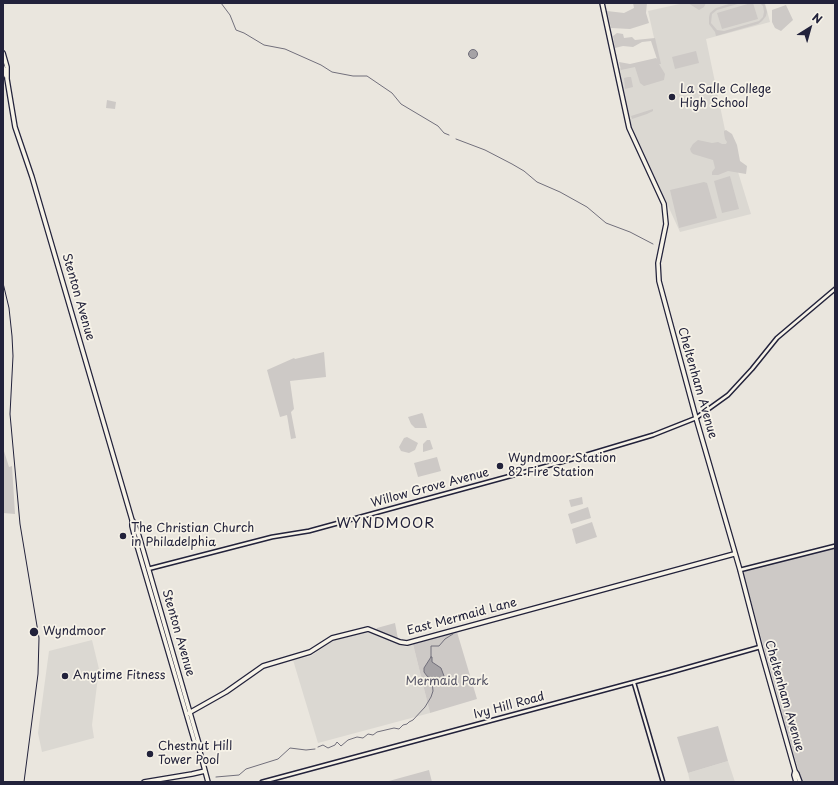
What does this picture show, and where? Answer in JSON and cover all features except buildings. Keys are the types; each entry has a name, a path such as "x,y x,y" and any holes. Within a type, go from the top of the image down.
{"main road":[{"name":"Cheltenham Avenue","path":"602,3 629,128 664,204 666,224 658,259 658,274 667,313 734,554 740,570 796,782"},
{"name":"Stenton Avenue","path":"3,52 15,127 32,177 132,520 135,525 197,748 200,752 208,782"},
{"name":"Stenton Avenue","path":"3,67 7,79"},
{"name":"East Mermaid Lane","path":"188,714 226,692 262,666 310,652 326,641 335,637 368,629 406,643 734,554"},
{"path":"197,773 202,761"},
{"path":"144,782 205,771"},
{"name":"Cheltenham Avenue","path":"794,771 800,782"}],"street":[{"name":"Willow Grove Avenue","path":"147,570 272,537 309,531 576,458 653,435 696,418 728,395 752,369 777,338 835,289"},
{"path":"740,570 835,546"},
{"name":"Ivy Hill Road","path":"262,782 634,683 760,647"},
{"path":"634,683 663,782"}],"shaded area":[{"name":"La Salle College High School","path":"684,3 765,3 770,22 706,39 725,130 751,214 680,232 632,127 619,68 659,60 648,11"},
{"path":"471,50 475,50 477,54 475,58 471,58 469,56 469,52"},
{"path":"367,632 406,647 413,644 430,713 318,743 293,660 311,656 332,641"},
{"path":"92,640 99,669 92,725 94,738 42,752 38,733 49,651"},
{"path":"431,657 432,662 441,668 444,676 441,681 438,682 432,680 424,672 424,668"},
{"path":"728,761 735,782 690,782 688,773"}],"green space":[{"path":"633,3 647,3 646,13 649,23 630,29 611,28 607,11 624,13 634,8"},
{"path":"688,3 706,3 704,7 699,10"},
{"path":"732,3 741,3 717,10 712,14 711,23 717,30 724,31 759,21 763,17 764,12 763,6 760,3 764,3 765,5 767,12 766,16 758,24 716,36 709,24 710,13 716,8"},
{"path":"753,3 758,19 722,29 717,13"},
{"path":"786,5 793,20 781,31 775,28 772,22 772,10"},
{"path":"617,33 623,34 624,38 632,37 635,40 655,38 661,64 659,64 665,74 664,80 644,86 640,83 635,67 621,70 619,62 630,64 657,59 651,41 642,42 633,47 623,46 615,48 613,36"},
{"path":"696,51 699,63 675,69 672,57"},
{"path":"631,77 633,87 625,89 624,78"},
{"path":"107,100 116,102 115,109 106,108"},
{"path":"653,109 653,111 647,114 632,119 631,116"},
{"path":"726,130 732,134 737,145 740,161 747,166 746,174 728,171 718,175 712,175 715,168 713,160 691,152 690,149 698,140 726,144 727,142 724,131"},
{"path":"730,176 739,209 722,213 714,181"},
{"path":"704,182 707,183 717,218 679,228 670,190"},
{"path":"324,352 326,377 290,381 294,409 291,412 296,438 291,439 287,415 280,417 267,370 294,358"},
{"path":"422,413 427,428 415,428 411,424 408,417"},
{"path":"407,437 418,443 415,450 409,453 401,451 399,447 404,438"},
{"path":"427,440 430,440 433,449 423,452 423,444"},
{"path":"3,448 9,467 12,466 15,514 3,513"},
{"path":"437,457 441,471 418,477 414,463"},
{"path":"582,497 583,504 571,507 569,500"},
{"path":"588,507 591,518 571,524 568,514"},
{"path":"592,522 597,537 576,544 572,529"},
{"path":"835,548 835,782 802,782 743,573 745,571"},
{"path":"395,623 398,639 376,630 377,628"},
{"name":"Mermaid Park","path":"457,632 477,699 430,713 413,644"},
{"path":"718,726 728,761 688,773 677,737"},
{"path":"429,770 432,782 385,782 389,781"}],"waterway":[{"path":"221,3 230,15 236,30 264,45 285,49 321,65 332,72 353,76 367,76 392,93 401,104 438,126 444,133 449,135"},
{"path":"456,139 485,150 512,164 524,171 537,182 560,192 587,207 606,223 630,232 653,244"},
{"path":"431,657 431,646 439,646 445,639 453,634"},
{"path":"318,747 323,745 328,748 335,745 337,742 341,746 348,740 357,737 363,738 368,734 373,735 377,732 394,728 399,729 403,725 413,720 425,707 433,691 432,680"},
{"path":"216,777 239,775 246,769 278,759 290,748 306,750 315,749"}],"railway":[{"path":"3,283 9,308 12,336 13,356 10,414 20,524 39,638 38,674 24,782"}],"place":[{"name":"La Salle College High School","path":"672,97"},
{"name":"Wyndmoor Station 82 Fire Station","path":"500,466"},
{"name":"The Christian Church in Philadelphia","path":"123,536"},
{"name":"Wyndmoor","path":"34,632"},
{"name":"Anytime Fitness","path":"65,676"},
{"name":"Chestnut Hill Tower Pool","path":"150,754"}],"district":[{"name":"WYNDMOOR","path":"386,524"}]}
